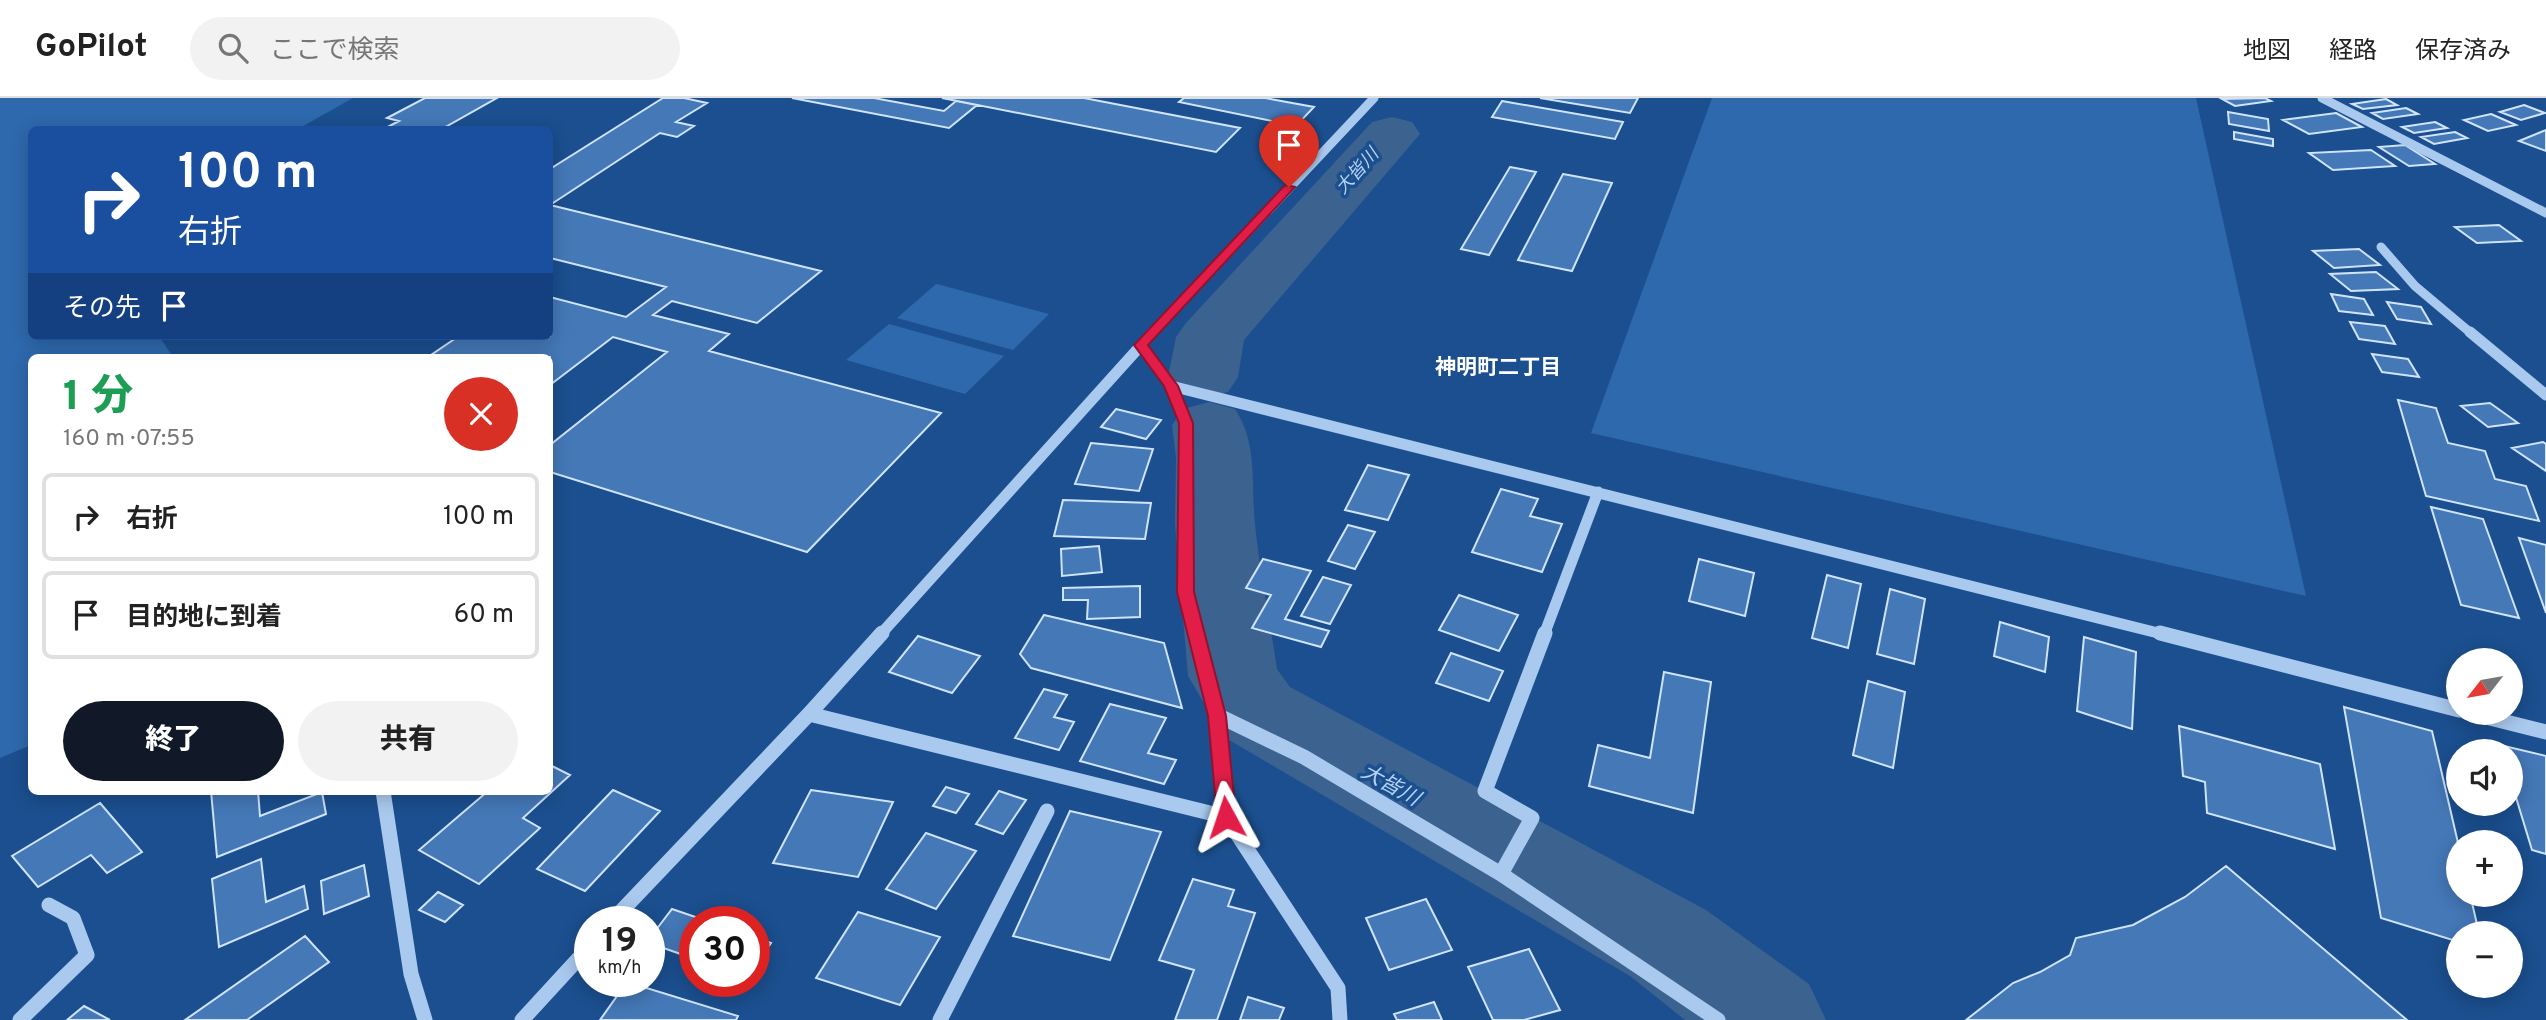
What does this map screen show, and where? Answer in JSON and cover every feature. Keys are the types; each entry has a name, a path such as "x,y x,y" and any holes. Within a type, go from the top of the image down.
{"street":[{"path":"626,906 809,714 1141,345 1374,98"},
{"path":"2322,98 2546,213"},
{"path":"2381,247 2415,286 2546,395"},
{"path":"1141,345 1171,386 1186,423 1185,592 1217,716 1226,817 1338,988 1340,1020"},
{"path":"1171,386 2446,707"},
{"path":"1501,874 1532,818 1485,791 1598,492"},
{"path":"809,714 1226,817"},
{"path":"1217,716 1304,757 1501,874 1718,1020"},
{"path":"2518,725 2546,732"},
{"path":"384,795 411,974 425,1020"},
{"path":"940,1020 1047,811"},
{"path":"20,1020 87,955 74,918 49,905"},
{"path":"522,1020 574,963"}],"shaded area":[{"path":"0,98 353,98 303,126 28,126 28,340 162,340 171,354 28,354 28,746 0,758"},
{"path":"1712,98 2196,98 2306,596 1591,433"},
{"path":"936,284 1049,314 1013,350 897,318"},
{"path":"889,324 1004,356 965,394 846,360"}],"building":[{"path":"425,98 497,98 447,126 390,126 399,121 387,118"},
{"path":"663,98 684,98 707,103 676,122 694,126 677,137 660,133 553,203 553,167"},
{"path":"792,98 874,98 944,111 956,101 977,105 949,128"},
{"path":"942,98 1084,98 1240,128 1216,152"},
{"path":"1184,98 1265,98 1314,107 1296,126 1179,102"},
{"path":"1540,98 1638,98 1630,113"},
{"path":"2265,98 2271,101 2235,106 2222,99"},
{"path":"2386,99 2397,105 2363,109 2352,104"},
{"path":"1502,101 1623,122 1615,139 1492,117"},
{"path":"2524,105 2545,113 2521,120 2500,112"},
{"path":"2406,108 2418,114 2383,119 2372,113"},
{"path":"2228,112 2268,119 2269,131 2229,124"},
{"path":"2336,113 2362,127 2309,134 2283,120"},
{"path":"2491,114 2516,125 2488,131 2464,120"},
{"path":"2435,122 2447,128 2414,133 2402,127"},
{"path":"2546,130 2546,151 2519,141"},
{"path":"2234,132 2273,139 2273,146 2234,139"},
{"path":"2455,132 2467,138 2434,144 2421,137"},
{"path":"2405,145 2435,164 2409,166 2379,147"},
{"path":"2371,150 2395,166 2333,170 2309,153"},
{"path":"1510,167 1536,172 1489,255 1461,249"},
{"path":"1563,174 1612,183 1572,271 1518,260"},
{"path":"553,206 821,271 757,323 672,301 653,315 729,334 709,351 941,413 807,552 553,473 553,443 667,352 613,337 553,383 553,354 432,354 453,340 553,340 553,298 626,317 666,287 553,259"},
{"path":"2499,225 2521,241 2477,243 2455,227"},
{"path":"2359,249 2380,265 2334,268 2313,251"},
{"path":"2376,272 2398,289 2351,291 2330,274"},
{"path":"2331,294 2364,299 2373,315 2339,311"},
{"path":"2387,302 2421,307 2431,324 2397,319"},
{"path":"2350,322 2385,326 2395,344 2359,339"},
{"path":"2372,354 2408,359 2419,377 2382,372"},
{"path":"2398,400 2436,408 2448,443 2485,451 2495,479 2526,486 2539,521 2426,496"},
{"path":"2490,403 2518,423 2488,427 2461,406"},
{"path":"1116,409 1161,420 1146,439 1101,427"},
{"path":"2543,442 2546,444 2546,471 2512,448"},
{"path":"1091,443 1153,449 1139,491 1075,484"},
{"path":"1368,465 1409,475 1388,520 1345,510"},
{"path":"1501,489 1538,499 1530,516 1562,524 1542,572 1472,552"},
{"path":"1063,500 1151,503 1145,539 1054,536"},
{"path":"2431,507 2483,519 2519,618 2461,605"},
{"path":"1348,525 1375,532 1355,569 1328,561"},
{"path":"2519,538 2546,545 2546,613"},
{"path":"1099,546 1102,572 1062,576 1061,549"},
{"path":"1263,559 1311,571 1285,619 1329,631 1321,647 1252,628 1271,595 1246,588"},
{"path":"1699,559 1754,573 1745,616 1689,601"},
{"path":"1827,575 1861,584 1848,648 1812,638"},
{"path":"1323,577 1351,585 1330,624 1301,616"},
{"path":"1140,586 1140,617 1087,619 1088,600 1063,600 1063,588"},
{"path":"1890,589 1925,599 1914,664 1877,654"},
{"path":"1459,595 1518,615 1499,651 1439,630"},
{"path":"1044,615 1164,643 1182,708 1031,668 1020,654"},
{"path":"2000,622 2049,637 2045,672 1994,656"},
{"path":"918,636 980,656 952,693 889,672"},
{"path":"2084,637 2136,652 2132,729 2077,711"},
{"path":"1451,653 1503,671 1489,701 1436,683"},
{"path":"1664,672 1711,682 1693,813 1589,786 1598,745 1650,758"},
{"path":"1868,681 1905,692 1893,768 1853,755"},
{"path":"1044,689 1067,695 1054,717 1074,722 1059,750 1015,738"},
{"path":"1110,704 1166,718 1148,753 1176,760 1164,784 1080,761"},
{"path":"2344,707 2432,731 2446,791 2446,816 2452,816 2455,830 2446,830 2446,907 2473,907 2476,921 2446,921 2446,938 2381,918"},
{"path":"2179,726 2320,764 2335,849 2207,813 2205,782 2183,776"},
{"path":"2523,750 2546,756 2546,854 2532,850 2522,816"},
{"path":"553,766 570,775 553,791"},
{"path":"946,787 969,794 956,813 933,806"},
{"path":"613,790 660,811 585,891 537,869"},
{"path":"811,790 893,802 858,877 773,863"},
{"path":"999,791 1026,800 1003,834 976,824"},
{"path":"211,795 258,795 260,816 314,795 323,795 326,814 217,857"},
{"path":"483,795 548,795 523,818 540,828 479,884 419,850"},
{"path":"100,803 142,852 107,873 91,855 38,887 12,856"},
{"path":"1070,811 1161,832 1110,960 1013,936"},
{"path":"926,833 976,851 936,909 886,889"},
{"path":"261,859 266,902 304,886 308,909 219,947 212,879"},
{"path":"364,865 369,896 324,914 321,881"},
{"path":"2226,866 2407,1020 1966,1020 2013,983 2070,955 2076,938 2133,925 2185,897"},
{"path":"1193,879 1234,890 1228,906 1255,913 1217,1020 1175,1020 1194,970 1159,960"},
{"path":"438,892 463,905 445,922 419,910"},
{"path":"1426,899 1452,950 1389,970 1366,918"},
{"path":"672,909 679,911 679,953 665,949 665,918"},
{"path":"858,912 940,937 900,1005 816,978"},
{"path":"305,936 329,962 247,1020 185,1020"},
{"path":"1529,949 1560,1010 1524,1020 1493,1020 1468,967"},
{"path":"665,994 738,1016 736,1020 600,1020 616,997 665,997"},
{"path":"1248,997 1284,1008 1279,1020 1240,1020"},
{"path":"1434,1002 1442,1020 1397,1020 1394,1014"},
{"path":"84,1006 110,1020 67,1020"}],"waterway":[{"name":"大皆川","path":"1203,377 1210,337 1392,134"},
{"name":"大皆川","path":"1209,425 1214,458 1215,524 1233,676 1257,712 1668,943 1770,1020"}],"district":[{"name":"神明町二丁目","path":"1498,368"}],"route":[{"path":"1226,817 1217,716 1185,592 1186,423 1171,386 1141,345 1289,187"}]}
